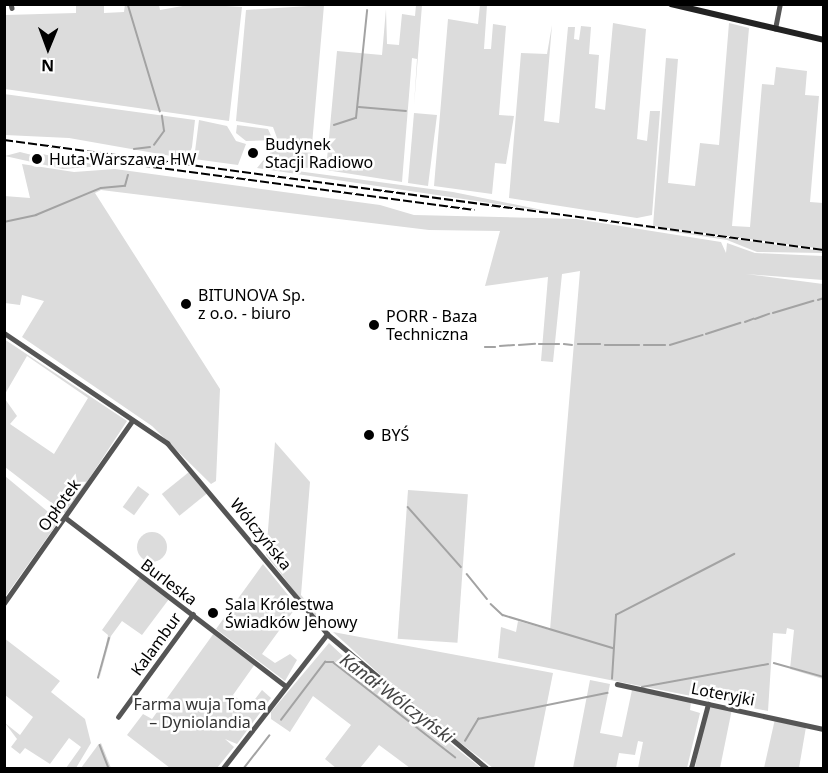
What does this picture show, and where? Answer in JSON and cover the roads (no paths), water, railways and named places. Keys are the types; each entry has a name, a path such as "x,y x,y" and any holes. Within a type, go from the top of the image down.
{"main road":[{"path":"670,4 824,40"}],"street":[{"path":"775,29 780,4"},
{"name":"Wólczyńska","path":"4,333 178,453 327,634 486,768"},
{"name":"Opłotek","path":"4,603 66,518 132,421"},
{"name":"Burleska","path":"66,518 286,686"},
{"name":"Kalambur","path":"118,717 193,615"},
{"path":"223,768 327,634"},
{"name":"Loteryjki","path":"617,684 824,729"},
{"path":"691,768 708,704"}],"waterway":[{"path":"128,4 160,111"},
{"path":"334,125 356,118 367,11"},
{"path":"359,107 406,111"},
{"path":"154,145 164,131 162,116"},
{"path":"134,149 150,147"},
{"path":"4,222 36,215 101,188 125,186 128,175"},
{"path":"818,300 824,298"},
{"path":"773,313 813,301"},
{"path":"755,319 769,314"},
{"path":"745,322 753,319"},
{"path":"706,334 740,323"},
{"path":"670,345 702,335"},
{"path":"519,345 535,344"},
{"path":"539,344 559,344"},
{"path":"564,344 572,345"},
{"path":"578,344 600,344"},
{"path":"500,346 514,345"},
{"path":"605,345 639,345"},
{"path":"644,345 665,345"},
{"path":"485,347 495,347"},
{"path":"408,507 461,567"},
{"path":"612,679 616,615 734,554"},
{"path":"467,574 487,599"},
{"path":"491,604 503,615 613,648"},
{"path":"98,678 109,638"},
{"name":"Kanał Wólczyński","path":"281,720 325,662 333,662 455,757"},
{"name":"Kanał Wólczyński","path":"774,663 824,677"},
{"name":"Kanał Wólczyński","path":"642,687 768,664"},
{"name":"Kanał Wólczyński","path":"465,741 478,719 607,693"},
{"name":"Kanał Wólczyński","path":"244,768 269,736"},
{"path":"100,745 109,768"}],"railway":[{"path":"4,140 824,250"},
{"path":"70,156 474,210"}],"place":[{"name":"Budynek Stacji Radiowo","path":"253,153"},
{"name":"Huta Warszawa HW","path":"37,159"},
{"name":"BITUNOVA Sp. z o.o. - biuro","path":"186,304"},
{"name":"PORR - Baza Techniczna","path":"374,325"},
{"name":"BYŚ","path":"369,435"},
{"name":"Sala Królestwa Świadków Jehowy","path":"213,613"}],"park label":[{"name":"Farma wuja Toma – Dyniolandia","path":"200,713"}]}
